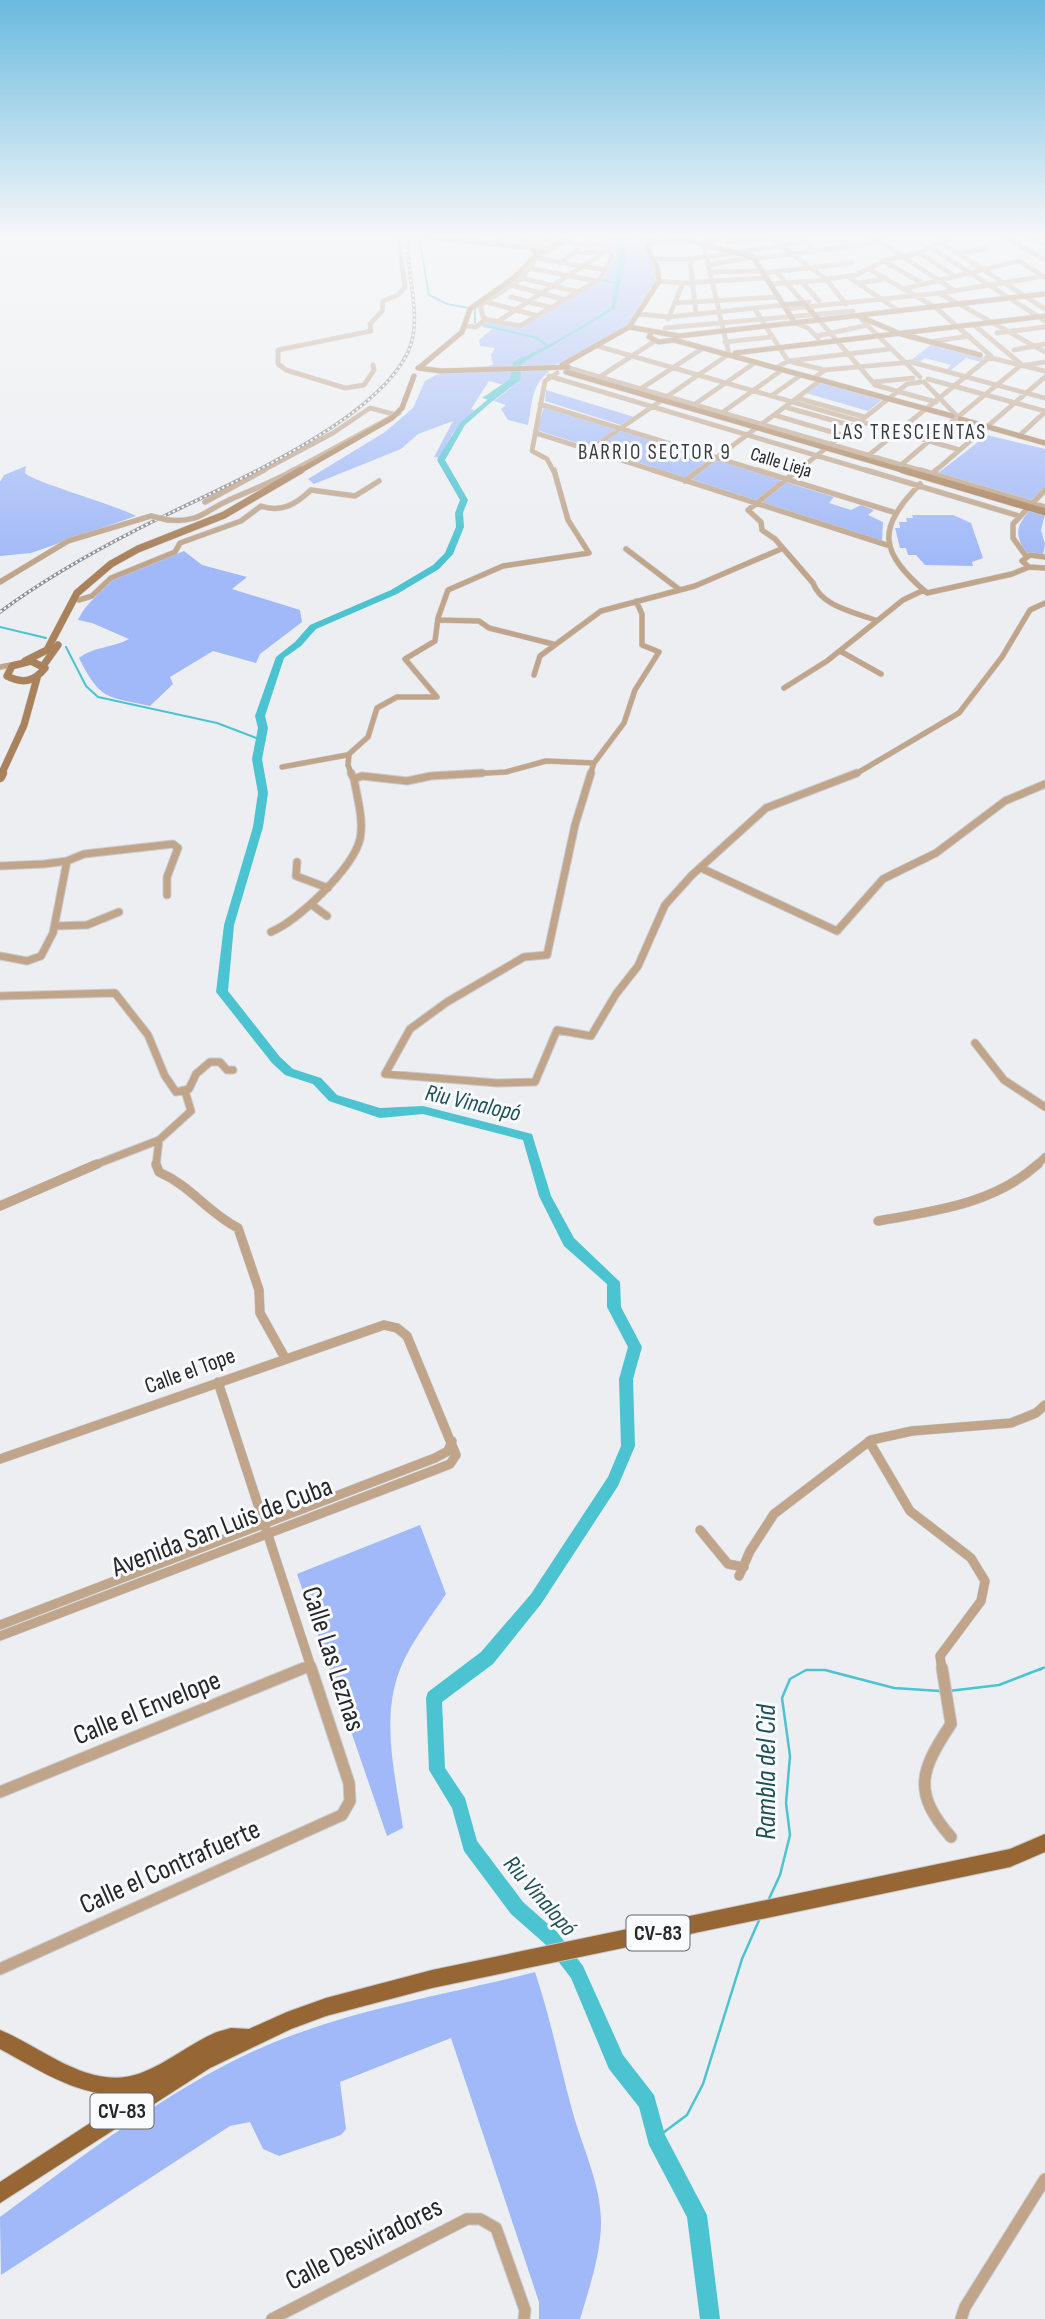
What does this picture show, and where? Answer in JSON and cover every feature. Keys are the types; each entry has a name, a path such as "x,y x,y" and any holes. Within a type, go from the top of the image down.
{"main road":[{"name":"CV-83","path":"0,2193 122,2111 203,2061 287,2021 363,1996 1010,1858 1045,1843"},
{"path":"0,2039 76,2078 91,2083 123,2086 149,2079 229,2035 249,2038"}],"street":[{"path":"301,345 278,350 278,364 286,370 345,387 364,385 374,370 373,365"},
{"path":"19,682 37,678 43,673 43,666 57,647 79,600 96,580 125,560 227,517 397,420 406,411 417,382 449,345"},
{"path":"584,387 648,345"},
{"path":"695,345 1045,443"},
{"path":"726,345 729,355"},
{"path":"777,345 788,361 825,370 904,362 1045,398"},
{"path":"589,450 729,355 805,345"},
{"path":"807,345 825,370"},
{"path":"842,345 870,378 854,390"},
{"path":"886,345 922,379 956,417"},
{"path":"942,345 1044,370"},
{"path":"978,345 990,357"},
{"path":"999,345 1023,365"},
{"path":"1014,350 1038,345"},
{"path":"423,377 414,376 410,371 420,367 550,371 567,367 597,346 791,402 862,419"},
{"path":"1033,346 1045,352"},
{"path":"642,388 703,348"},
{"path":"723,412 788,361 890,349"},
{"path":"869,455 990,357"},
{"path":"695,404 756,362"},
{"path":"901,465 984,394 1023,365 1045,362"},
{"path":"881,364 897,380"},
{"path":"1036,364 1044,370"},
{"path":"567,367 1045,510"},
{"path":"567,367 760,425"},
{"path":"875,620 828,602 748,510 897,391 939,369"},
{"path":"685,481 800,396 825,370"},
{"path":"550,371 584,387 1019,516"},
{"path":"271,932 283,928 312,905 328,888 360,838 354,779 347,768 347,755 351,747 368,737 374,714 387,700 437,697 405,659 435,641 438,620 448,590 503,566 589,553 565,514 553,468 547,459 533,451 540,404 550,371"},
{"path":"550,371 540,381 531,430 536,433 887,545"},
{"path":"771,396 801,375"},
{"path":"396,413 370,408 334,433 212,499 219,502 244,499 267,491 396,413 414,376"},
{"path":"925,591 900,567 887,545 886,530 893,512 918,486 1045,377"},
{"path":"598,378 642,388 667,398"},
{"path":"867,379 897,391 938,400"},
{"path":"874,382 922,379 1045,412"},
{"path":"800,396 870,413"},
{"path":"800,396 899,432 960,450"},
{"name":"Calle Lieja","path":"540,404 893,512"},
{"path":"785,407 853,426"},
{"path":"779,411 845,432"},
{"path":"1019,436 1045,412"},
{"path":"0,667 25,662 47,650 77,593 107,566 132,552 209,522 253,492 396,413"},
{"path":"774,415 845,432"},
{"path":"334,433 350,438"},
{"path":"828,446 869,455 930,476"},
{"path":"288,458 304,464"},
{"path":"79,600 92,596 111,578 174,552 180,543 241,521 261,506 269,510 283,510 311,490 355,496 379,481"},
{"path":"237,485 253,492 267,491"},
{"path":"1026,556 1012,536 1013,524 1045,490"},
{"path":"0,582 60,545 130,520 151,516 167,520 198,519 227,501 244,499"},
{"path":"626,549 680,590"},
{"path":"534,675 540,656 601,611 680,590 781,549"},
{"path":"1026,556 1044,557"},
{"path":"1026,556 1022,561 1027,566"},
{"path":"784,688 840,652 875,620 914,592 1012,574 1027,566 1045,568"},
{"path":"636,601 642,614 642,645 659,652 635,690 624,723 594,763 572,836 547,955 524,957 488,976 410,1029 385,1074 482,1082 535,1082 557,1030 591,1036 616,993 638,966 665,905 701,868 766,808 851,777 958,713 1002,657 1030,610 1045,603"},
{"path":"438,620 479,621 489,628 553,645"},
{"path":"840,652 851,660 872,665 881,674"},
{"path":"25,662 43,666"},
{"path":"0,762 27,697 26,687 3,674 16,664"},
{"path":"0,777 24,725 37,678"},
{"path":"282,767 347,755"},
{"path":"354,779 362,776 407,780 506,772 546,761 594,763"},
{"path":"701,868 837,931 883,879 936,853 986,816 992,808 1029,787 1045,784"},
{"path":"0,866 67,861 84,854 176,845 178,848 167,877 167,895"},
{"path":"0,956 34,960 48,945 55,926 67,861"},
{"path":"297,862 296,876 328,888"},
{"path":"312,905 327,915"},
{"path":"55,926 80,927 119,912"},
{"path":"0,996 41,998 115,993 133,1011 150,1038 173,1090 185,1091"},
{"path":"975,1044 1004,1080 1045,1107"},
{"path":"0,1206 60,1178 159,1140 191,1111 185,1091 196,1074 210,1062 220,1062 227,1070 233,1070"},
{"path":"159,1140 156,1165 159,1172 182,1182 215,1216 238,1228 259,1290 260,1313 285,1358"},
{"path":"878,1222 981,1200 1010,1188 1029,1175 1045,1157"},
{"name":"Calle el Tope","path":"0,1459 375,1326 393,1326 407,1336 452,1441"},
{"name":"Calle Las Leznas","path":"218,1382 349,1783 351,1800"},
{"path":"700,1530 728,1564 742,1571 774,1514 869,1441 912,1431 1011,1423 1036,1413 1045,1405"},
{"name":"Avenida San Luis de Cuba","path":"0,1625 450,1464 456,1455 452,1441"},
{"name":"Avenida San Luis de Cuba","path":"0,1636 435,1458 448,1451 452,1441"},
{"path":"869,1441 911,1512 955,1544 979,1567 984,1578 984,1594 940,1656 951,1724 926,1760 922,1785 930,1815 951,1837"},
{"name":"Calle el Envelope","path":"0,1792 311,1665"},
{"name":"Calle el Contrafuerte","path":"0,1969 331,1822 344,1814 351,1800"},
{"path":"961,2319 965,2306 1045,2179"},
{"name":"Calle Desviradores","path":"272,2319 467,2219 480,2218 496,2228 526,2310 524,2319"}],"shaded area":[{"path":"553,345 522,363 520,380 493,401 482,398 510,379 513,362"},
{"path":"593,345 564,362 546,367 549,372 536,389 528,425 508,420 501,409 506,405 494,401 512,387 489,381 471,409 475,410 453,433 440,458 434,457 453,421 418,434 401,449 314,484 308,479 385,432 413,408 425,381 436,375 493,365 491,355 495,348 480,346"},
{"path":"930,345 987,358 981,362 966,358 950,371 946,370 951,365 925,358 918,363 910,361"},
{"path":"819,383 883,399 868,411 806,393"},
{"path":"546,390 634,417 621,425 545,401"},
{"path":"544,407 787,479 785,482 834,497 829,503 851,510 861,505 874,510 868,515 883,522 882,541 537,430"},
{"path":"987,435 1045,449 1045,487 1032,501 938,473"},
{"path":"26,466 25,473 31,477 136,516 31,553 0,556 0,482 4,475"},
{"path":"1031,509 1045,514 1041,530 1045,544 1043,555 1026,553 1018,535 1022,520"},
{"path":"912,515 953,515 971,523 983,558 972,562 973,566 925,565 916,555 908,555 906,548 900,548 895,528 900,528 899,522 907,522 906,518 913,518"},
{"path":"184,551 202,565 247,577 232,589 300,610 302,622 260,654 256,663 213,651 170,677 173,684 150,706 106,694 93,682 79,658 91,651 129,639 78,620 107,582"},
{"path":"420,1525 446,1594 414,1642 397,1678 390,1720 393,1764 403,1828 387,1836 297,1574"},
{"path":"535,1972 575,2121 595,2180 600,2210 599,2249 580,2319 539,2319 539,2302 451,2038 340,2082 346,2129 341,2135 279,2156 263,2149 250,2122 230,2126 1,2275 0,2217 140,2116 215,2070 254,2051 322,2025"}],"waterway":[{"name":"Riu Vinalopó","path":"502,390 462,424 441,460 464,500 459,513 460,527 449,554 436,567 394,592 313,627 298,644 280,657 260,716 263,728 257,759 263,793 258,827 229,925 222,992 276,1060 289,1072 317,1081 333,1098 380,1113 423,1110 528,1137 545,1196 569,1242 613,1282 614,1307 635,1347 626,1379 628,1446 613,1481 536,1599 487,1658 434,1698 437,1770 459,1804 470,1845 517,1908 551,1938 577,1972 616,2062 647,2102 656,2138 697,2215 710,2319"},
{"path":"0,627 46,638"},
{"path":"66,647 86,686 98,697 217,723 259,739"},
{"name":"Rambla del Cid","path":"1040,1670 1045,1667"},
{"name":"Rambla del Cid","path":"949,1691 999,1685 1043,1668"},
{"name":"Rambla del Cid","path":"768,1901 780,1875 790,1835 786,1803 790,1756 782,1698 790,1679 806,1670 825,1670 894,1688 940,1691"},
{"name":"Rambla del Cid","path":"656,2138 687,2115 703,2084 742,1959 760,1918"}],"railway":[{"path":"0,612 84,558 245,477 326,431 361,406 389,380 410,345"}],"district":[{"name":"LAS TRESCIENTAS","path":"910,432"},
{"name":"BARRIO SECTOR 9","path":"655,452"}]}
